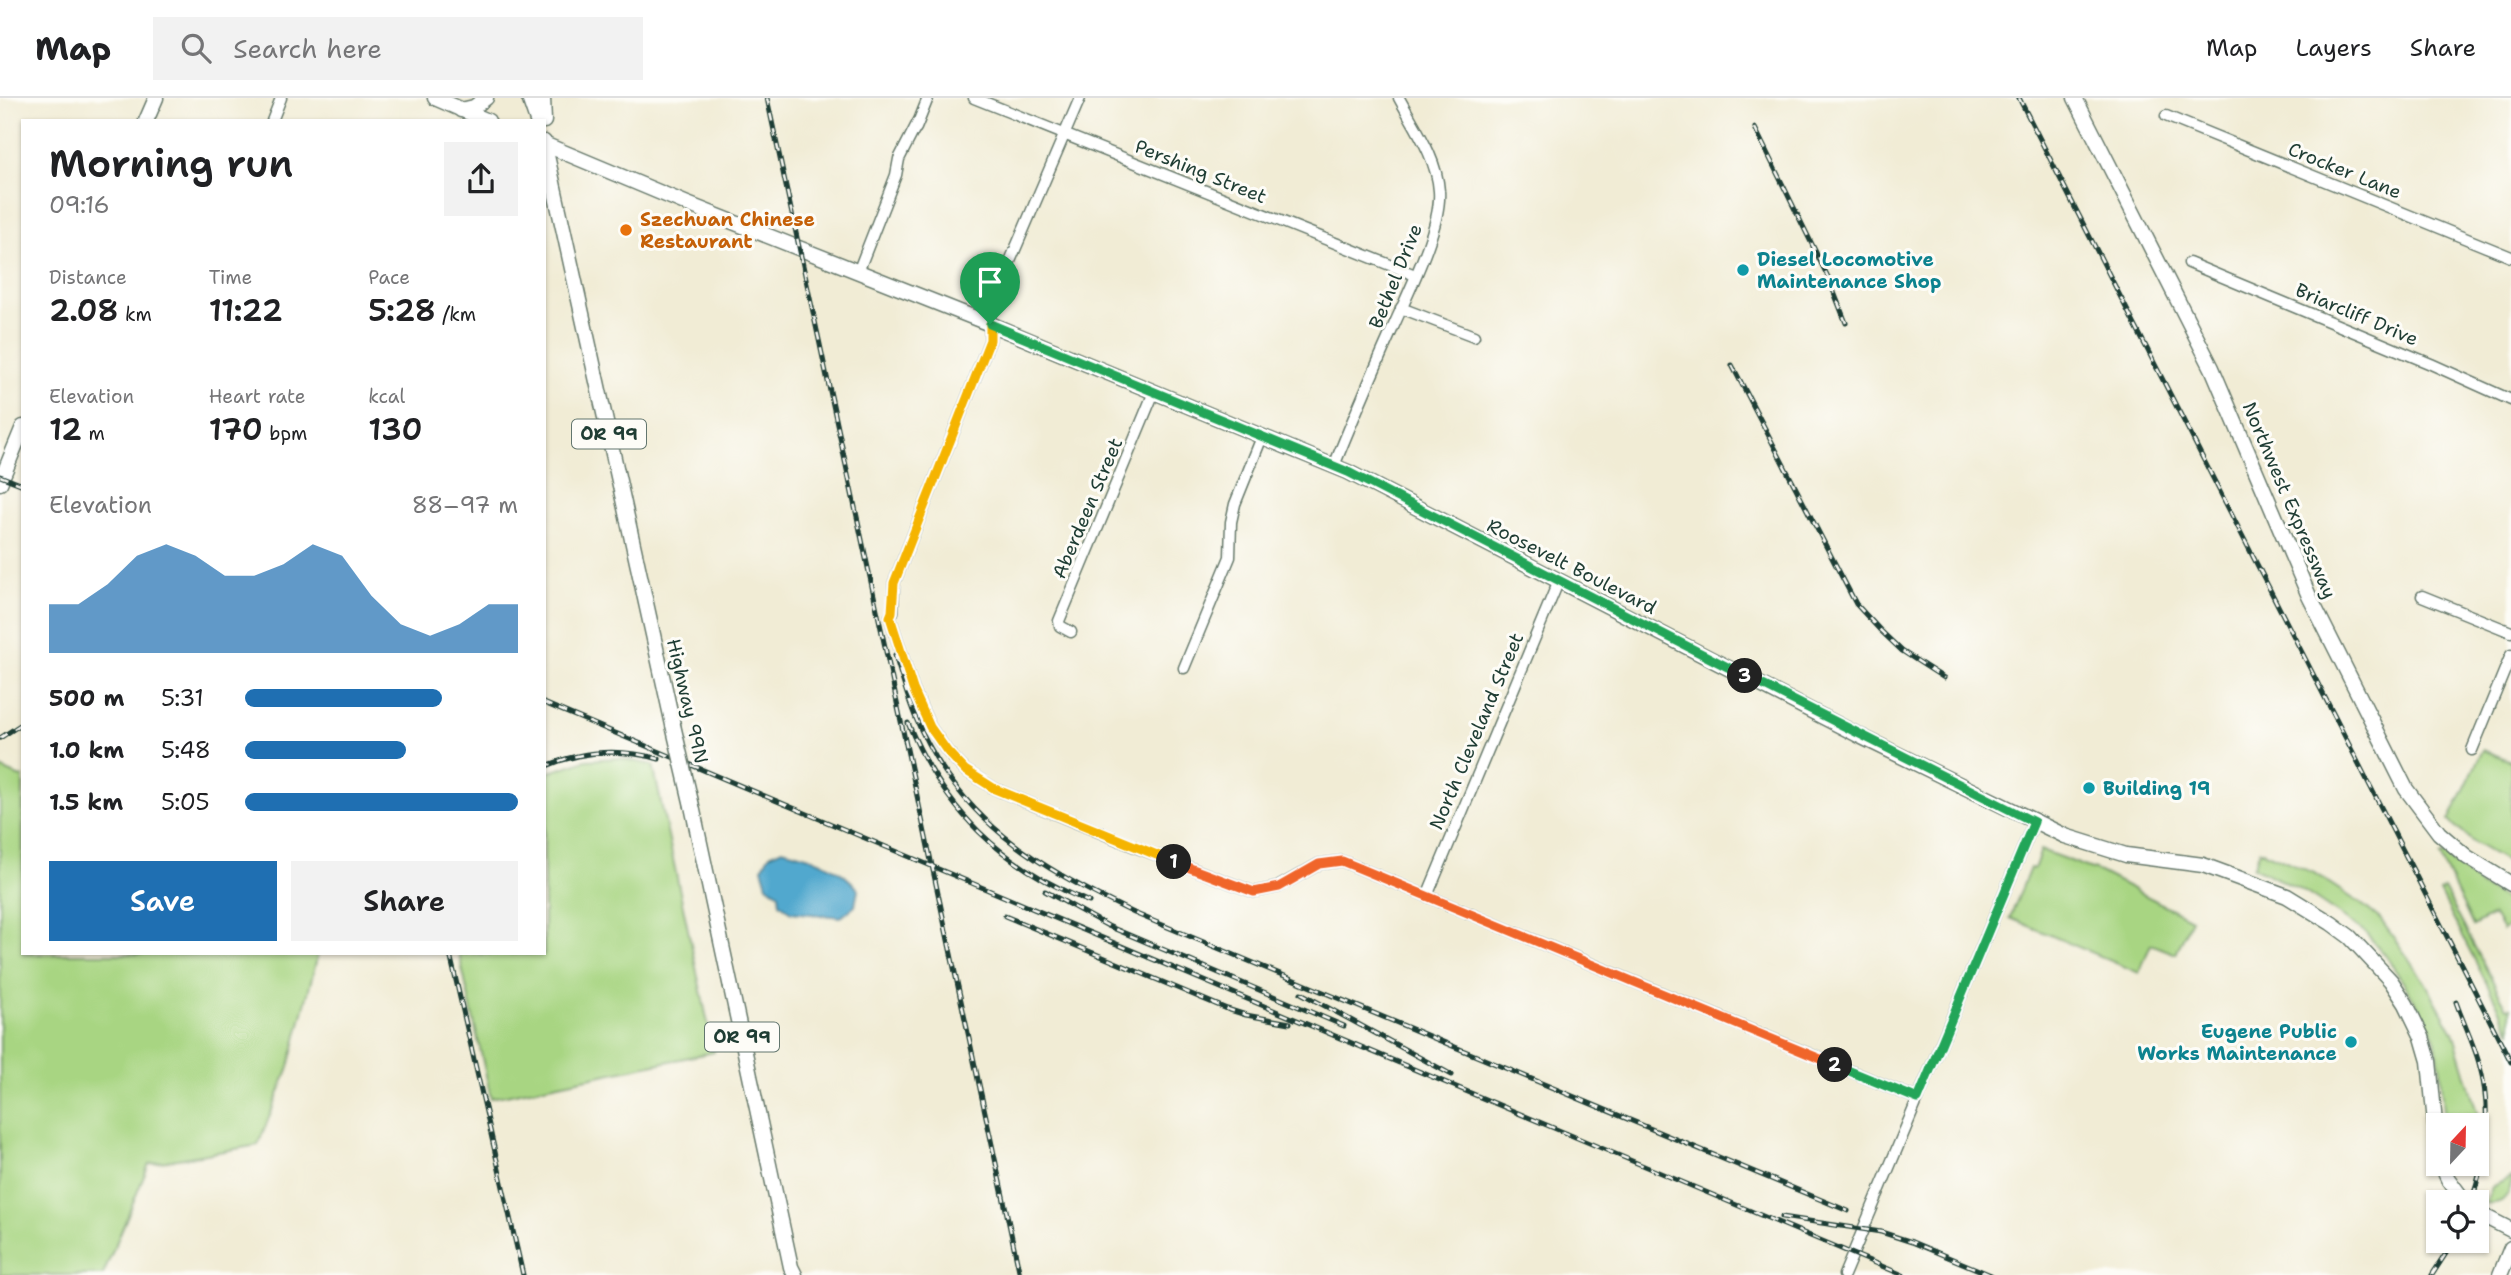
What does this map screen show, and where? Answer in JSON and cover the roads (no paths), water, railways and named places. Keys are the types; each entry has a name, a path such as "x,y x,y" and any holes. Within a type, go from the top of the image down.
{"main road":[{"path":"147,119 156,98"},
{"path":"435,98 483,119"},
{"path":"461,110 474,107 486,98"},
{"path":"529,98 536,119"},
{"path":"542,98 544,119"},
{"name":"Northwest Expressway","path":"2076,98 2212,368 2309,596 2406,789 2439,833 2483,867 2511,884"},
{"name":"Roosevelt Boulevard","path":"546,144 685,203 990,324 1334,466 1862,737 2034,822 2094,847 2126,855 2195,863 2287,896 2350,937 2391,981 2422,1037 2431,1076 2433,1113"},
{"name":"Highway 99N","path":"546,152 692,806 792,1272"},
{"path":"1,480 21,431"},
{"path":"2489,1220 2511,1230"},
{"path":"2500,1275 2511,1248"}],"street":[{"path":"273,119 281,98"},
{"path":"858,272 896,176 899,159 928,98"},
{"name":"Pershing Street","path":"974,98 1415,275"},
{"path":"1080,98 990,308 990,340 894,583 890,617 913,689 930,727 947,751 965,770 995,789 1254,892 1279,887 1319,864 1342,861 1918,1099"},
{"name":"Bethel Drive","path":"1334,466 1435,225 1439,190 1432,163 1398,98"},
{"name":"Crocker Lane","path":"2166,116 2511,257"},
{"name":"Briarcliff Drive","path":"2189,263 2511,400"},
{"path":"1401,308 1474,336"},
{"name":"Aberdeen Street","path":"1071,632 1060,626 1059,621 1154,392"},
{"path":"1184,667 1230,557 1234,504 1262,437"},
{"name":"North Cleveland Street","path":"1427,896 1559,580"},
{"path":"2422,596 2511,632"},
{"path":"2472,750 2511,654"},
{"path":"1844,1275 2034,822"}],"water":[{"path":"782,849 813,858 843,874 858,889 855,906 841,917 791,912 780,903 779,894 767,885 762,868 769,855"}],"railway":[{"path":"767,98 1020,1275"},
{"path":"2019,98 2511,1062"},
{"path":"1755,128 1828,277 1846,323"},
{"path":"1732,365 1856,604 1902,651 1944,678"},
{"path":"0,476 21,484"},
{"path":"895,655 915,716 933,753 954,784 978,812 1004,836 1065,877 1134,913 1848,1211"},
{"path":"546,704 1903,1275"},
{"path":"908,723 940,783 958,809 979,832 1029,871 1089,902"},
{"path":"0,738 21,724"},
{"path":"546,766 573,757 601,752 630,753 659,759"},
{"path":"1045,891 1108,926 1344,1026"},
{"path":"1005,916 1227,1009 1290,1023"},
{"path":"450,955 523,1275"},
{"path":"1301,993 1452,1075"},
{"path":"2456,1002 2479,1063 2485,1098 2484,1151 2475,1190"},
{"path":"1782,1217 1881,1232 1991,1275"},
{"path":"2432,1275 2446,1253"}],"place":[{"name":"Szechuan Chinese Restaurant","path":"626,230"},
{"name":"Diesel Locomotive Maintenance Shop","path":"1743,270"},
{"name":"Building 19","path":"2089,788"},
{"name":"Eugene Public Works Maintenance","path":"2351,1042"}]}
